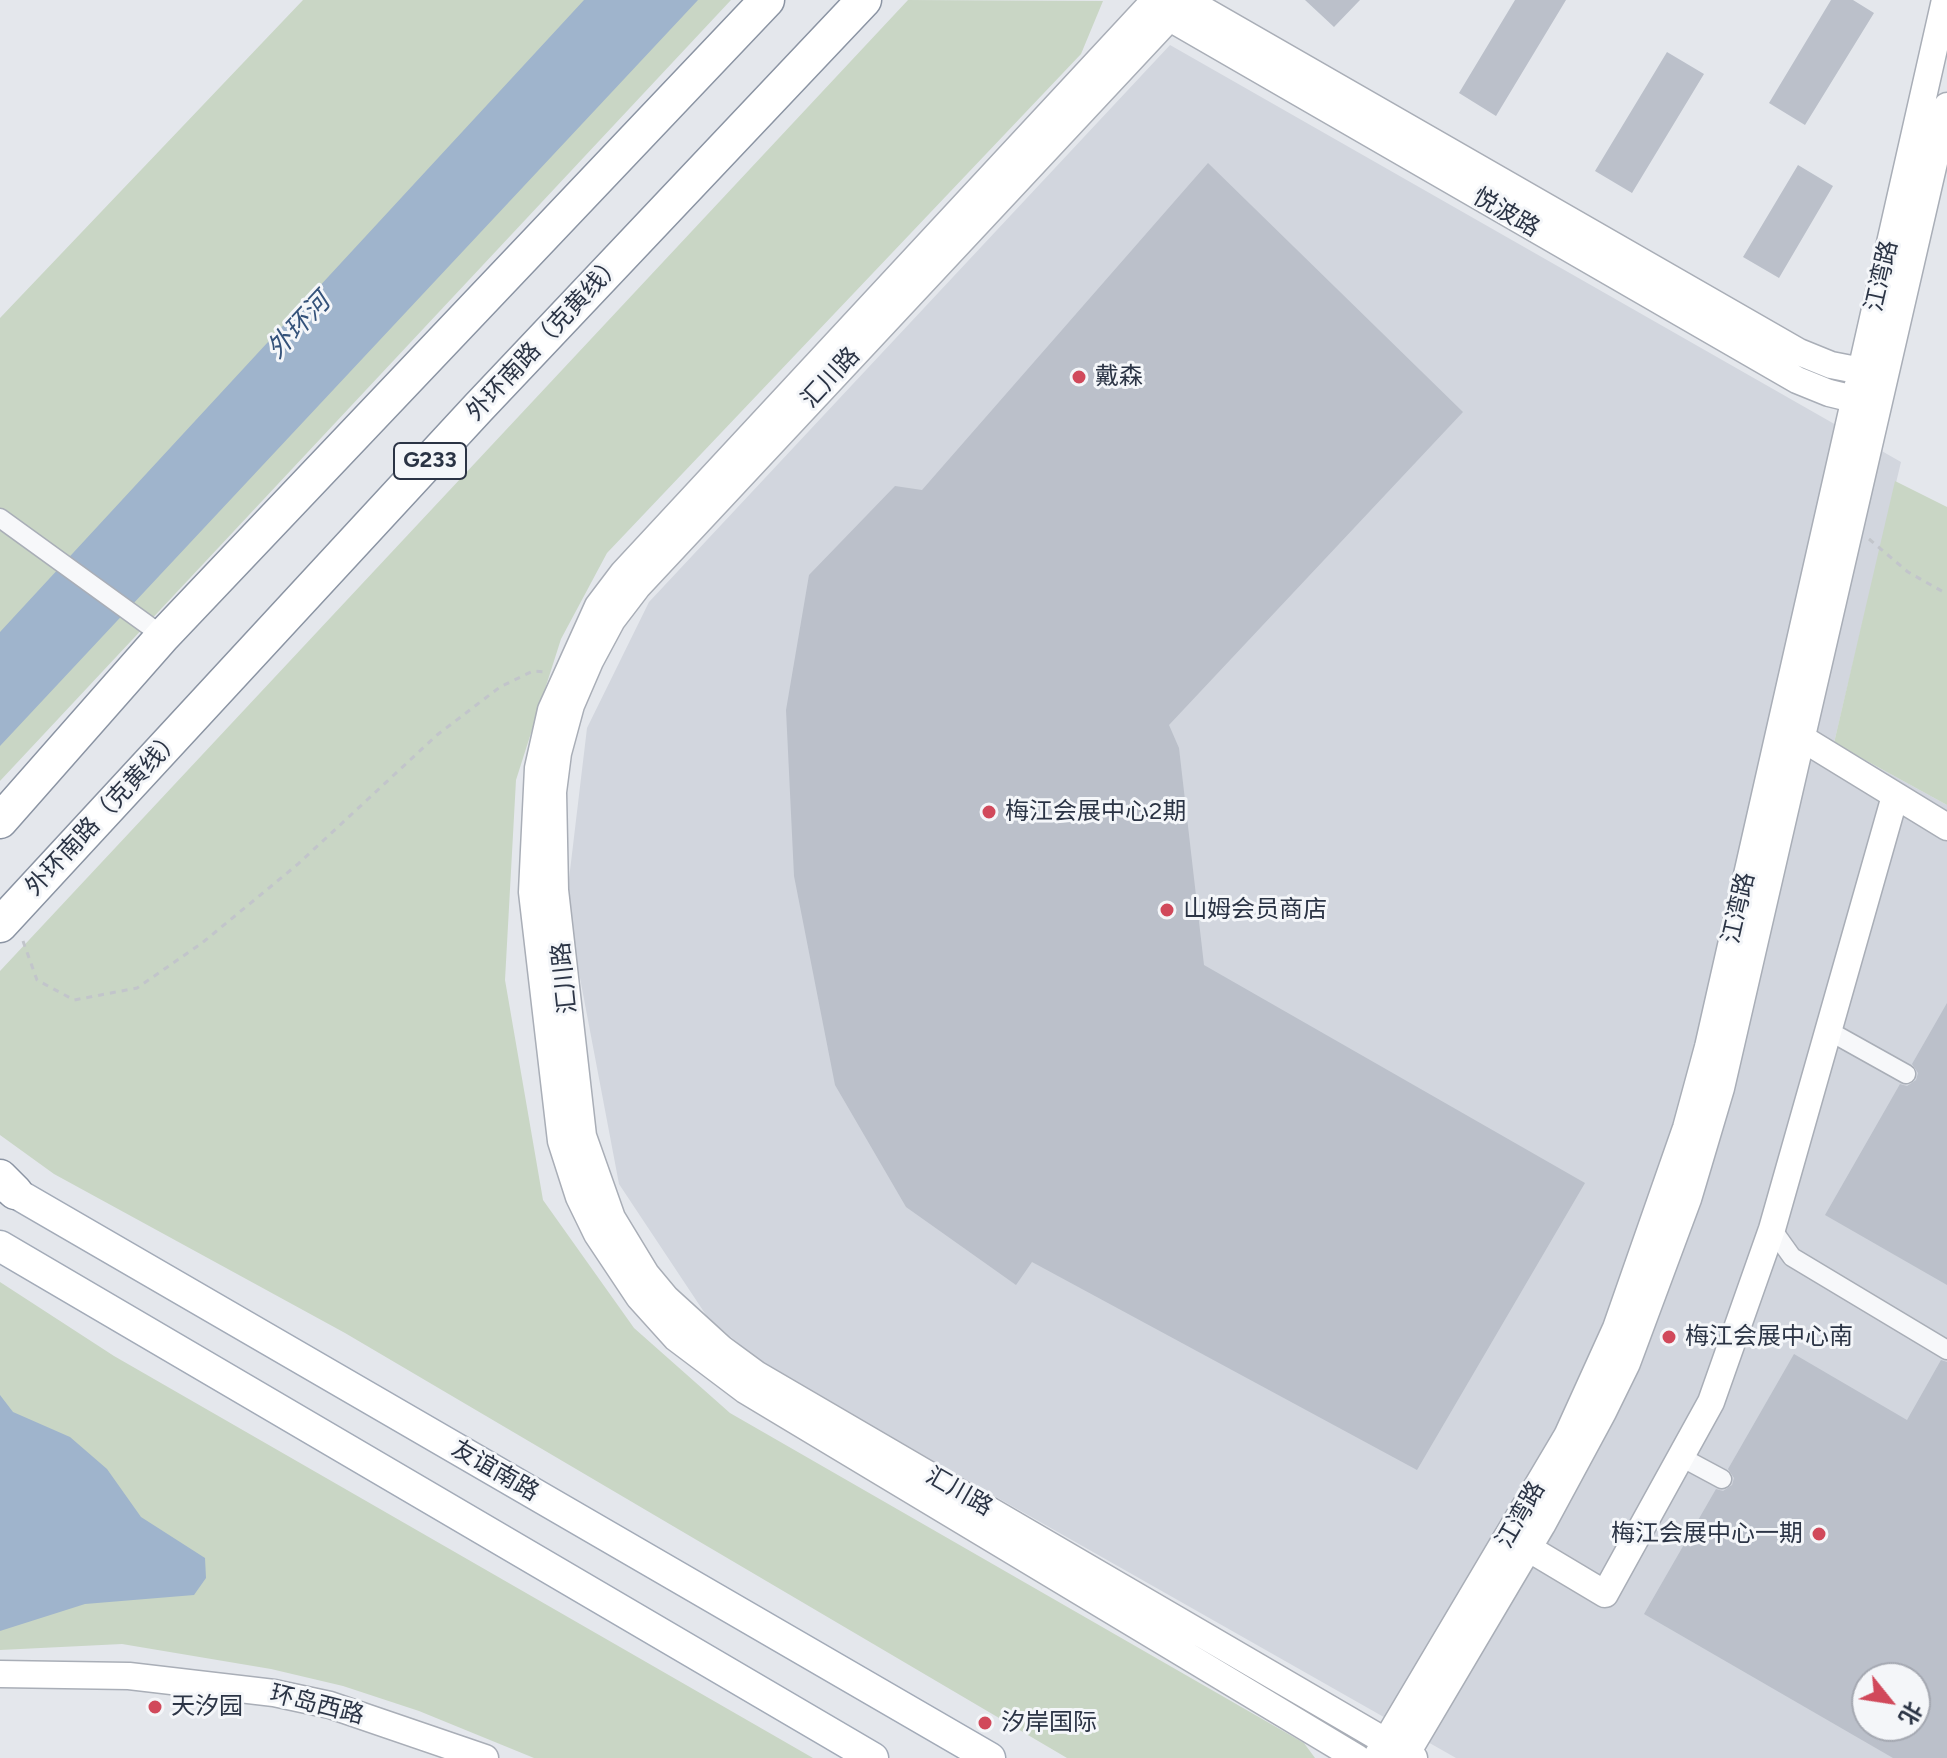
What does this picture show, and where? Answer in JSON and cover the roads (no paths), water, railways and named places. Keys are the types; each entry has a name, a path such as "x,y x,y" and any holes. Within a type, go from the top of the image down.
{"highway":[{"name":"G233","path":"0,821 150,628 767,0"},
{"name":"外环南路（克黄线）","path":"6,918 478,408 864,0"}],"main road":[{"name":"友谊南路","path":"5,1184 990,1758"},
{"path":"0,1246 873,1758"}],"street":[{"name":"江湾路","path":"1397,1754 1567,1436 1616,1328 1686,1128 1866,402 1945,0"},
{"name":"悦波路","path":"1165,4 1799,352 1872,374"},
{"name":"悦波路","path":"1165,4 1797,380 1866,402"},
{"name":"汇川路","path":"1165,4 623,573 598,606 564,674 551,710 538,768 532,892 561,1141 591,1222 639,1297 676,1338 745,1390 1357,1758"},
{"name":"汇川路","path":"1165,4 638,586 612,620 590,661 571,705 558,753 553,792 555,890 583,1136 612,1218 646,1274 666,1298 722,1349 756,1374 1397,1754"},
{"name":"江湾路","path":"1872,374 1947,106"},
{"name":"江湾路","path":"1397,1754 1528,1548 1580,1458 1627,1363 1688,1199 1721,1088 1851,524 1866,402"},
{"path":"0,518 150,628"},
{"path":"1800,737 1947,827"},
{"path":"1528,1548 1605,1594 1711,1402 1772,1229 1895,796"},
{"path":"1829,1031 1906,1074"},
{"path":"1772,1229 1792,1257 1947,1350"},
{"path":"1681,1457 1722,1479"},
{"name":"环岛西路","path":"0,1674 129,1676 274,1693 330,1705 485,1758"},
{"name":"环岛西路","path":"0,1692 61,1689 167,1693 218,1699 309,1717 442,1758"}],"water":[{"name":"外环河","path":"584,0 698,0 0,746 0,632"},
{"path":"0,1395 13,1412 70,1437 107,1469 141,1517 205,1558 206,1578 194,1595 85,1604 0,1631"}],"place":[{"name":"戴森","path":"1079,377"},
{"name":"梅江会展中心2期","path":"989,812"},
{"name":"山姆会员商店","path":"1167,910"},
{"name":"梅江会展中心南","path":"1669,1337"},
{"name":"梅江会展中心一期","path":"1819,1534"},
{"name":"天汐园","path":"155,1707"},
{"name":"汐岸国际","path":"985,1723"}]}
